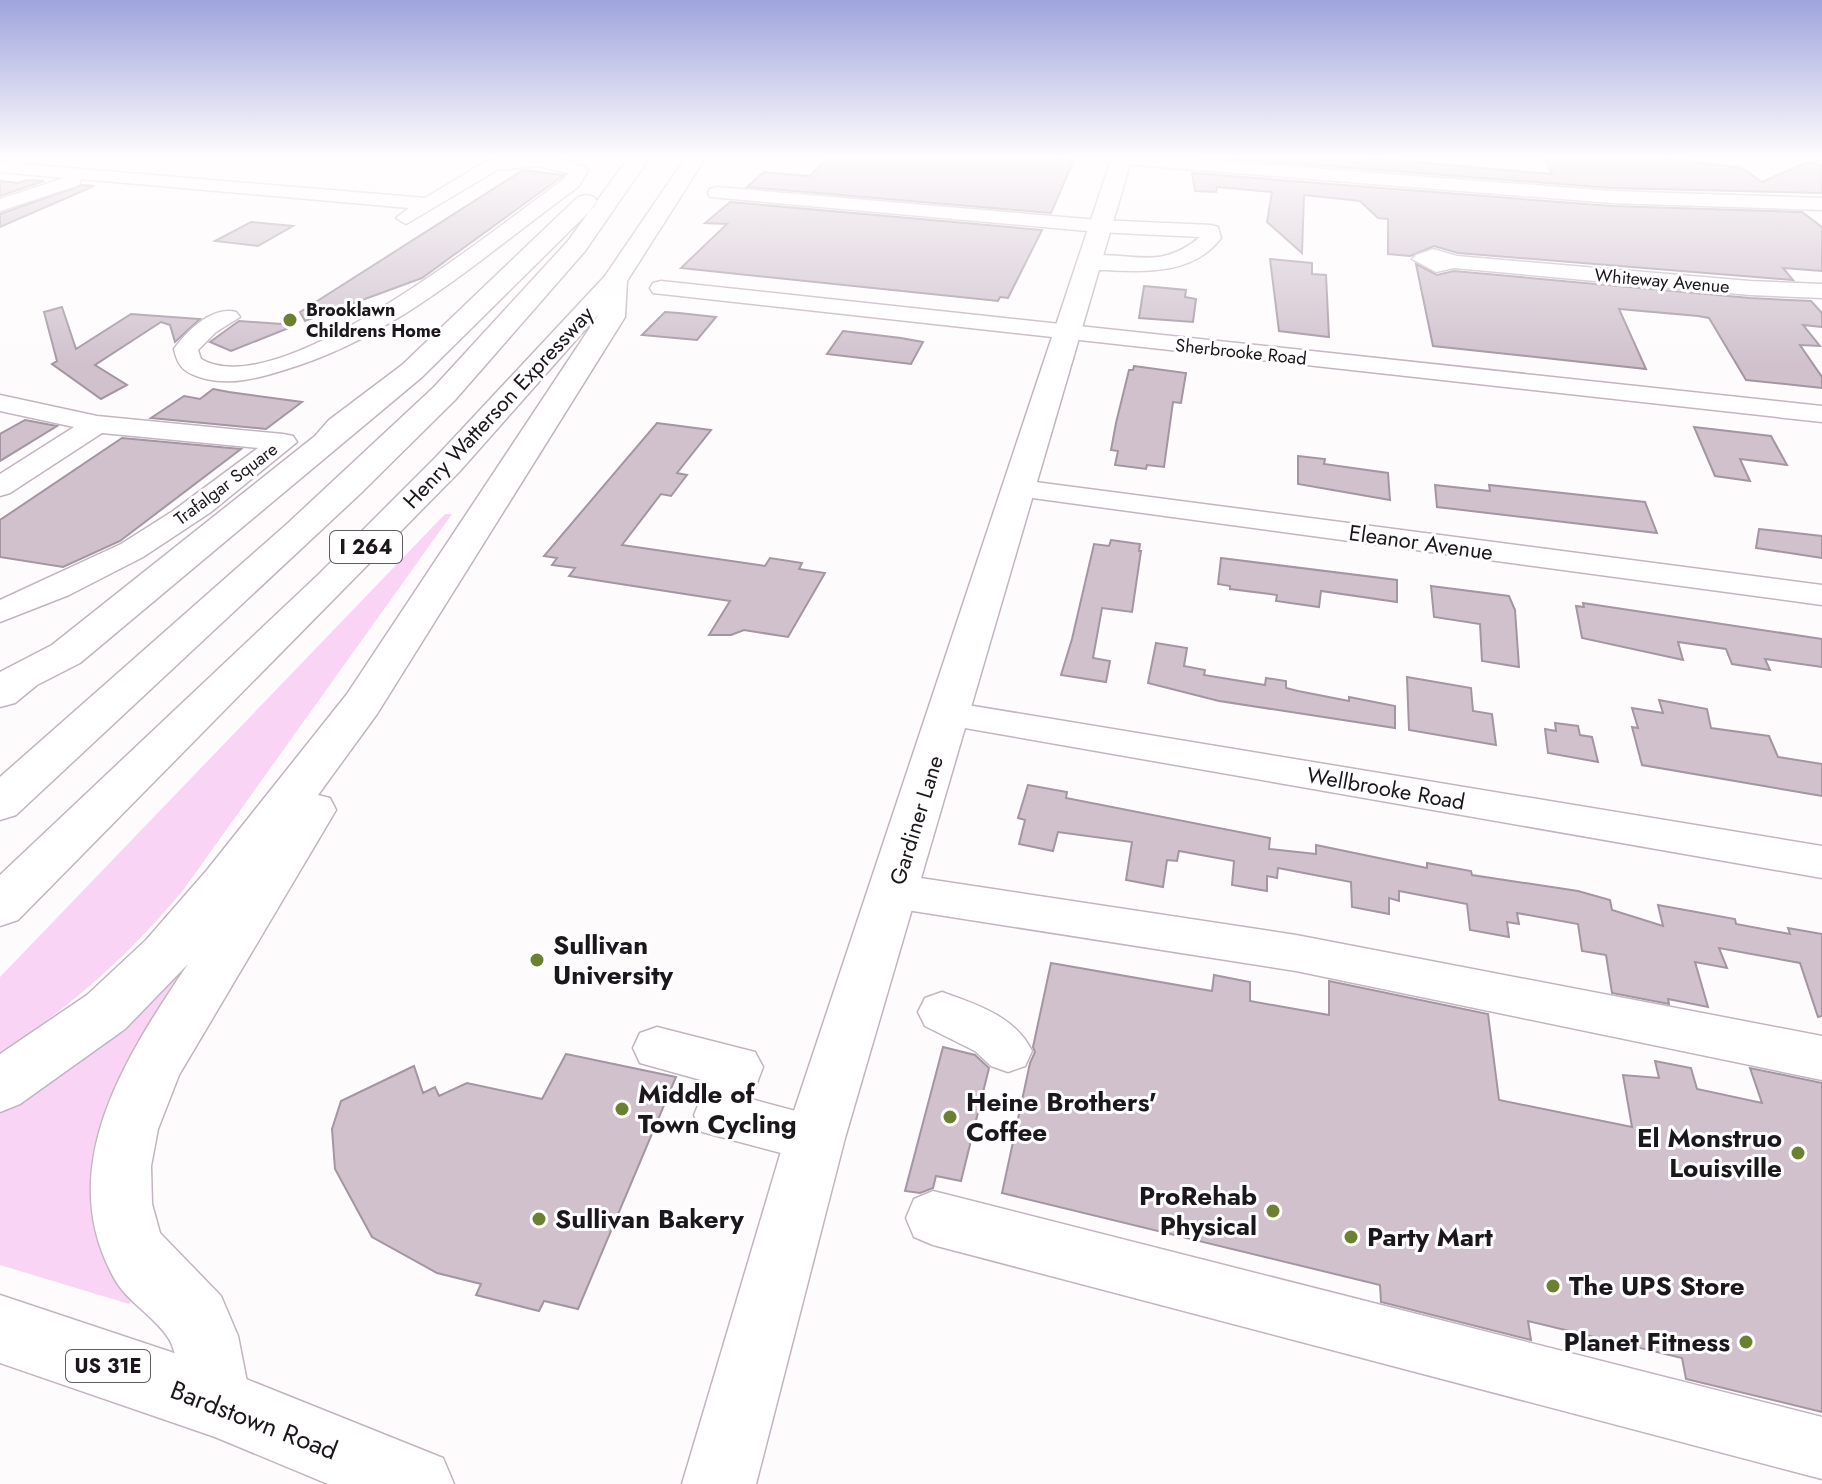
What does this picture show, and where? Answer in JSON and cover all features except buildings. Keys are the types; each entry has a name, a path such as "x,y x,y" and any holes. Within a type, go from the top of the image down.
{"main road":[{"path":"0,693 22,676 66,654 412,371 560,226"},
{"name":"I 264","path":"0,803 347,488 448,390 561,267 592,226"},
{"name":"Henry Watterson Expressway","path":"0,906 416,496 614,281 650,226"},
{"name":"Gardiner Lane","path":"719,1484 815,1138 1020,489 1099,226"},
{"path":"0,1086 106,1012 165,955 225,884 362,704 612,317 614,281"},
{"path":"0,722 48,682 66,654"},
{"path":"216,1402 199,1322 148,1272 130,1244 120,1196 129,1125 155,1063 367,723 362,704"},
{"name":"Bardstown Road","path":"0,1329 216,1402 417,1484"}],"street":[{"path":"228,317 208,327 186,349 189,363 202,372 226,374 280,365 338,344 424,294 514,226"},
{"path":"962,226 1093,244"},
{"name":"Whiteway Avenue","path":"1454,262 1750,288 1822,291"},
{"name":"Sherbrooke Road","path":"661,288 1822,414"},
{"name":"Trafalgar Square","path":"0,403 97,424 283,442 209,500 148,541 110,562 0,612"},
{"path":"0,487 97,424"},
{"name":"Eleanor Avenue","path":"1020,489 1822,595"},
{"name":"Wellbrooke Road","path":"949,714 1822,862"},
{"path":"894,891 1296,953 1822,1058"},
{"path":"942,1012 992,1036 1008,1051"},
{"path":"657,1048 738,1067 720,1115 815,1138"},
{"path":"933,1218 1822,1448"}],"shaded area":[{"path":"445,514 452,514 184,889 98,979 0,1054 0,977"},
{"path":"191,960 164,1024 139,1294 129,1304 0,1265 0,1112 33,1092"}],"place":[{"name":"Brooklawn Childrens Home","path":"290,320"},
{"name":"Sullivan University","path":"537,960"},
{"name":"Middle of Town Cycling","path":"622,1109"},
{"name":"Heine Brothers' Coffee","path":"950,1117"},
{"name":"El Monstruo Louisville","path":"1798,1153"},
{"name":"ProRehab Physical","path":"1273,1211"},
{"name":"Sullivan Bakery","path":"539,1219"},
{"name":"Party Mart","path":"1351,1237"},
{"name":"The UPS Store","path":"1553,1286"},
{"name":"Planet Fitness","path":"1746,1342"}]}
